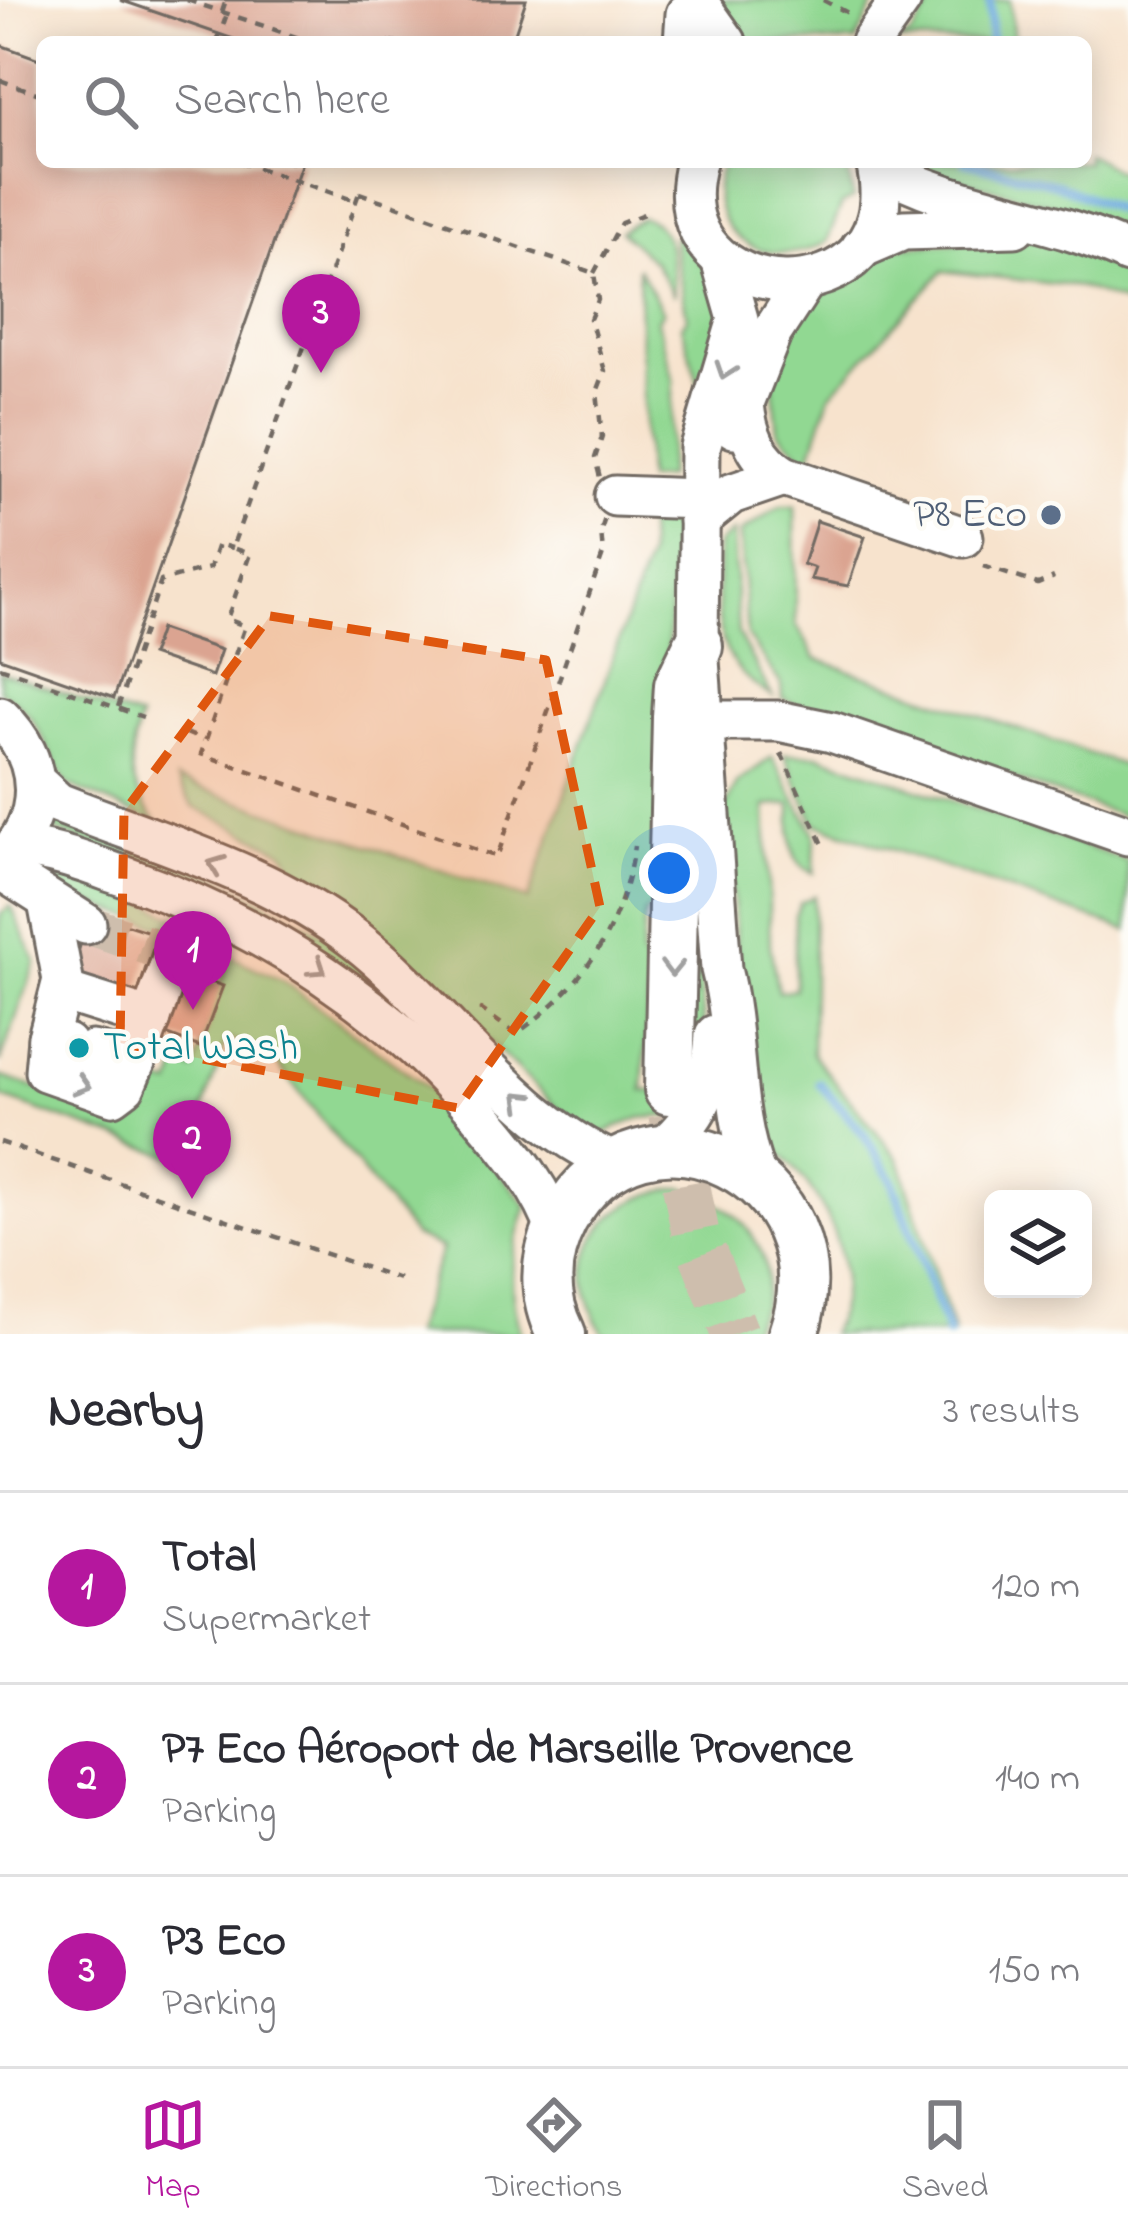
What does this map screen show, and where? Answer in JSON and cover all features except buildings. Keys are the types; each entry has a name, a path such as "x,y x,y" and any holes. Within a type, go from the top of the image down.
{"main road":[{"path":"669,1090 678,701 686,663 698,646"},
{"path":"561,1334 546,1291 557,1232 572,1203 638,1158 711,1155 757,1179 789,1218 801,1248 805,1280 794,1334"}],"street":[{"path":"689,20 716,36"},
{"path":"36,783 58,803 284,892 327,919 386,964 570,1140 638,1158 684,1132 702,1106 713,1068 721,969 701,721 700,446 738,319 721,259 695,217 694,168"},
{"path":"861,248 875,223 881,194 878,168"},
{"path":"884,168 918,186 1062,226 1128,253"},
{"path":"721,259 746,275 774,284 805,283 826,276 861,248 903,230 1062,226"},
{"path":"699,510 772,332 805,283"},
{"path":"744,404 750,437 769,466 784,476 963,537"},
{"path":"615,496 699,510 784,476"},
{"path":"0,717 18,734 36,783 31,822 6,859"},
{"path":"701,721 778,721 832,732 1128,835"},
{"path":"6,859 58,854 179,896 261,934 342,984 469,1101 517,1158 549,1208 557,1232"},
{"path":"6,859 48,902 86,924"},
{"path":"48,902 69,1045 135,1062 151,1019 165,946 209,931 261,934"},
{"path":"721,969 731,1008 737,1112 757,1179"},
{"path":"62,991 151,1019"}],"path":[{"path":"187,0 293,36"},
{"path":"219,36 226,0"},
{"path":"823,0 877,26"},
{"path":"0,80 36,92"},
{"path":"257,168 356,202"},
{"path":"232,548 358,194 594,273"},
{"path":"118,707 161,581 210,568 218,544 250,554 227,620 245,626 201,754 497,857 603,554 601,530 608,509 595,458 602,437 597,392 605,371 590,319 598,300 594,273 621,223 649,212"},
{"path":"0,667 143,717"},
{"path":"186,733 206,741"},
{"path":"463,997 516,1034 559,1004 601,952 623,905 637,827"},
{"path":"0,1142 399,1279"}],"highlighted area":[{"path":"270,616 546,660 600,907 458,1108 120,1043 124,812"}],"green space":[{"path":"716,0 876,0 859,36 735,36"},
{"path":"934,0 1010,0 1013,36 912,35"},
{"path":"1092,156 1128,177 1128,232 1075,211 918,168 1092,168"},
{"path":"722,168 847,168 853,198 842,204 827,242 781,253 742,241 728,227 719,209"},
{"path":"642,217 666,238 674,296 654,262 620,231"},
{"path":"673,237 684,239 710,274 726,311 704,403 682,326 687,318"},
{"path":"1042,238 1128,270 1128,305 1081,287 943,271 830,395 809,461 778,432 773,383 766,369 793,313 888,247"},
{"path":"638,267 663,312 657,320 674,381 667,477 646,480"},
{"path":"781,506 795,506 796,624 816,659 1128,767 1128,818 782,699 781,684 747,636 740,533"},
{"path":"647,516 674,521 656,903 645,913 641,956 650,969 643,1091 684,1090 685,956 699,960 705,1037 680,1115 639,1118 598,1135 574,1124 421,976 307,888 283,851 193,806 177,780 528,900 648,557"},
{"path":"733,532 738,634 772,696 736,666 721,631 718,544"},
{"path":"0,672 140,719 132,774 158,823 68,785 33,721 0,691"},
{"path":"784,754 818,755 1128,861 1128,931 815,823"},
{"path":"772,757 815,834 814,873 794,854 791,804 766,806 770,945 778,992 795,989 795,916 800,903 814,896 812,1054 899,1159 954,1334 830,1334 840,1306 839,1248 814,1193 752,1131 725,808 737,783"},
{"path":"54,817 217,876 324,934 398,996 388,1004 209,892 52,829"},
{"path":"51,871 134,896 179,919 168,929 42,887 39,881"},
{"path":"11,906 36,962 0,1063 0,914"},
{"path":"229,956 283,981 434,1092 527,1206 512,1270 521,1334 413,1334 442,1248 414,1236 267,1051 227,1039 185,1161 0,1097 0,1076 111,1113 144,1079 172,1086 179,1064 194,1070"},
{"path":"683,1188 728,1210 758,1244 766,1288 760,1311 746,1334 604,1334 591,1307 586,1281 587,1258 596,1236 630,1204"}],"waterway":[{"path":"990,0 991,36"},
{"path":"990,168 1056,184 1128,214"},
{"path":"819,1083 863,1133 892,1180 948,1334"}],"tunnel":[{"path":"86,924 152,947"},
{"path":"672,1113 696,1236 735,1334"}],"place":[{"name":"P3 Eco","path":"321,373"},
{"name":"P8 Eco","path":"1051,515"},
{"name":"Total","path":"193,1010"},
{"name":"Total Wash","path":"79,1048"},
{"name":"P7 Eco Aéroport de Marseille Provence","path":"192,1199"}]}
